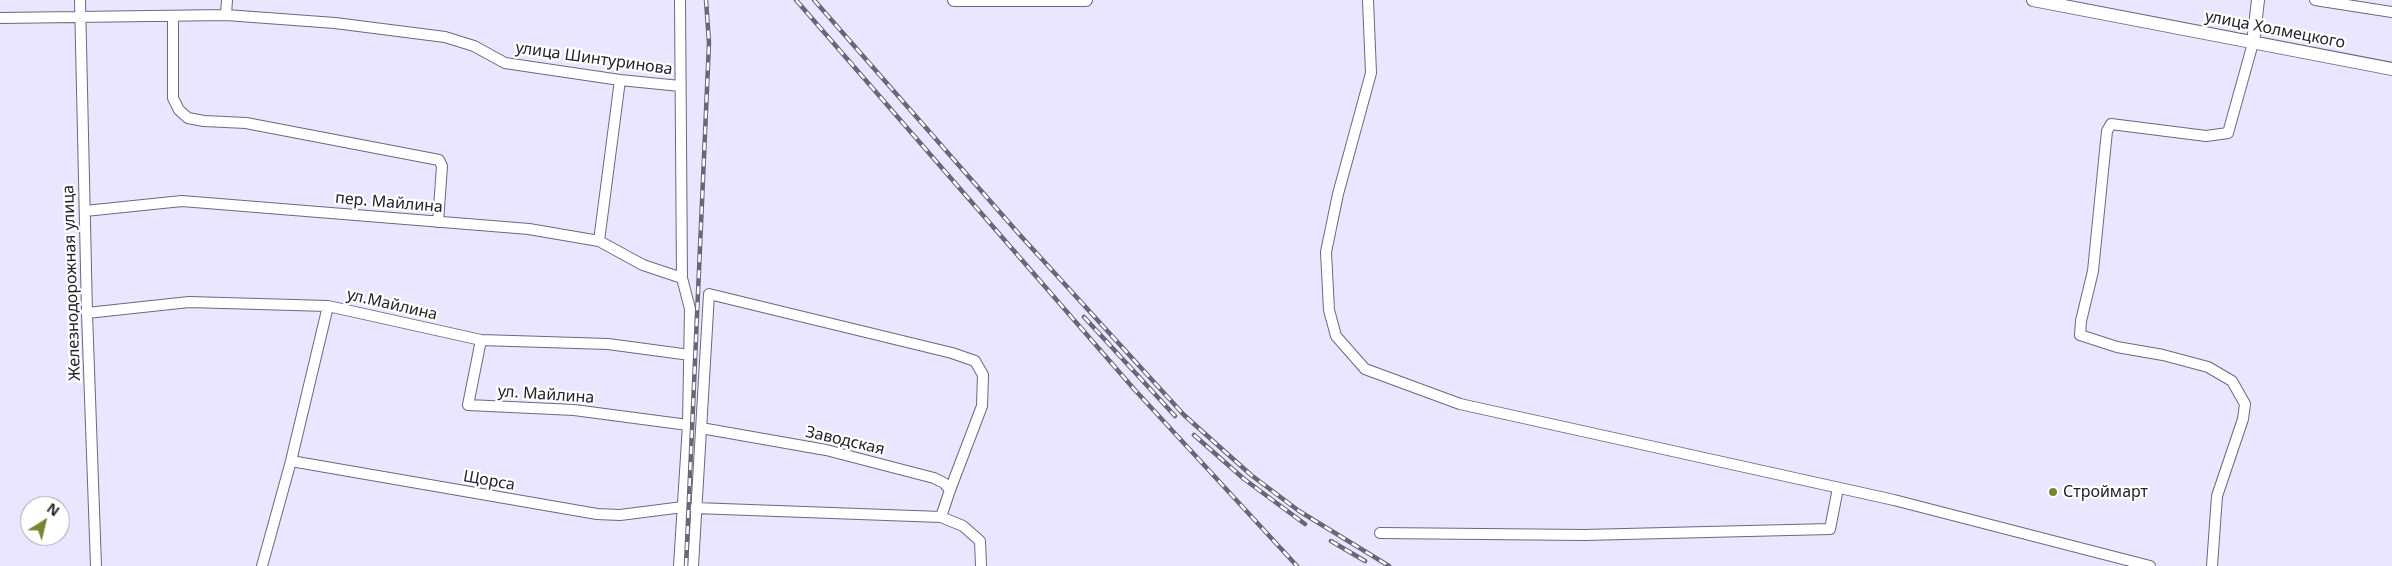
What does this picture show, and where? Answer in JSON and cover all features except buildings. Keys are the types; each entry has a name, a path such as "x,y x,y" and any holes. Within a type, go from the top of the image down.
{"street":[{"name":"Железнодорожная улица","path":"80,0 87,312 96,566"},
{"path":"226,15 227,0"},
{"path":"679,566 688,425 690,355 690,309 682,278 680,0"},
{"path":"954,0 1086,0"},
{"path":"1368,0 1371,73 1338,194 1326,252 1328,310 1336,336 1365,370 1460,404 1894,500 2150,566"},
{"name":"улица Холмецкого","path":"2033,0 2392,69"},
{"path":"2212,566 2217,496 2240,428 2245,404 2232,381 2208,367 2163,355 2117,347 2080,335 2081,321 2093,271 2107,131 2111,124 2206,136 2228,134 2253,43 2258,0"},
{"path":"2315,0 2392,12"},
{"name":"улица Шинтуринова","path":"0,18 81,15 226,15 335,23 446,37 474,46 505,63 620,80 680,86"},
{"path":"173,16 173,98 179,110 188,118 204,121 246,123 439,160 442,166 438,222"},
{"path":"599,242 620,80"},
{"name":"пер. Майлина","path":"85,211 182,201 529,229 599,242 643,265 682,278"},
{"path":"693,566 709,294 952,353 975,361 983,375 982,406 950,490 942,517"},
{"name":"ул.Майлина","path":"87,312 189,302 328,306 481,340 608,344 690,355"},
{"path":"262,566 291,461 328,306"},
{"name":"ул. Майлина","path":"481,340 468,405 574,410 688,425"},
{"name":"Заводская","path":"701,428 826,450 934,478 944,483 950,490"},
{"name":"Щорса","path":"291,461 597,514 620,514 683,508"},
{"path":"1380,533 1584,535 1830,529 1838,488"},
{"path":"696,508 942,517 964,526 980,541 981,566"}],"railway":[{"path":"686,566 709,43 706,0"},
{"path":"796,0 1134,389 1297,566"},
{"path":"814,0 1019,234 1184,415 1251,475 1299,511 1389,566"},
{"path":"1084,317 1175,416"},
{"path":"1194,435 1244,479 1305,524"},
{"path":"1331,541 1365,561"}],"place":[{"name":"Строймарт","path":"2053,492"}]}
